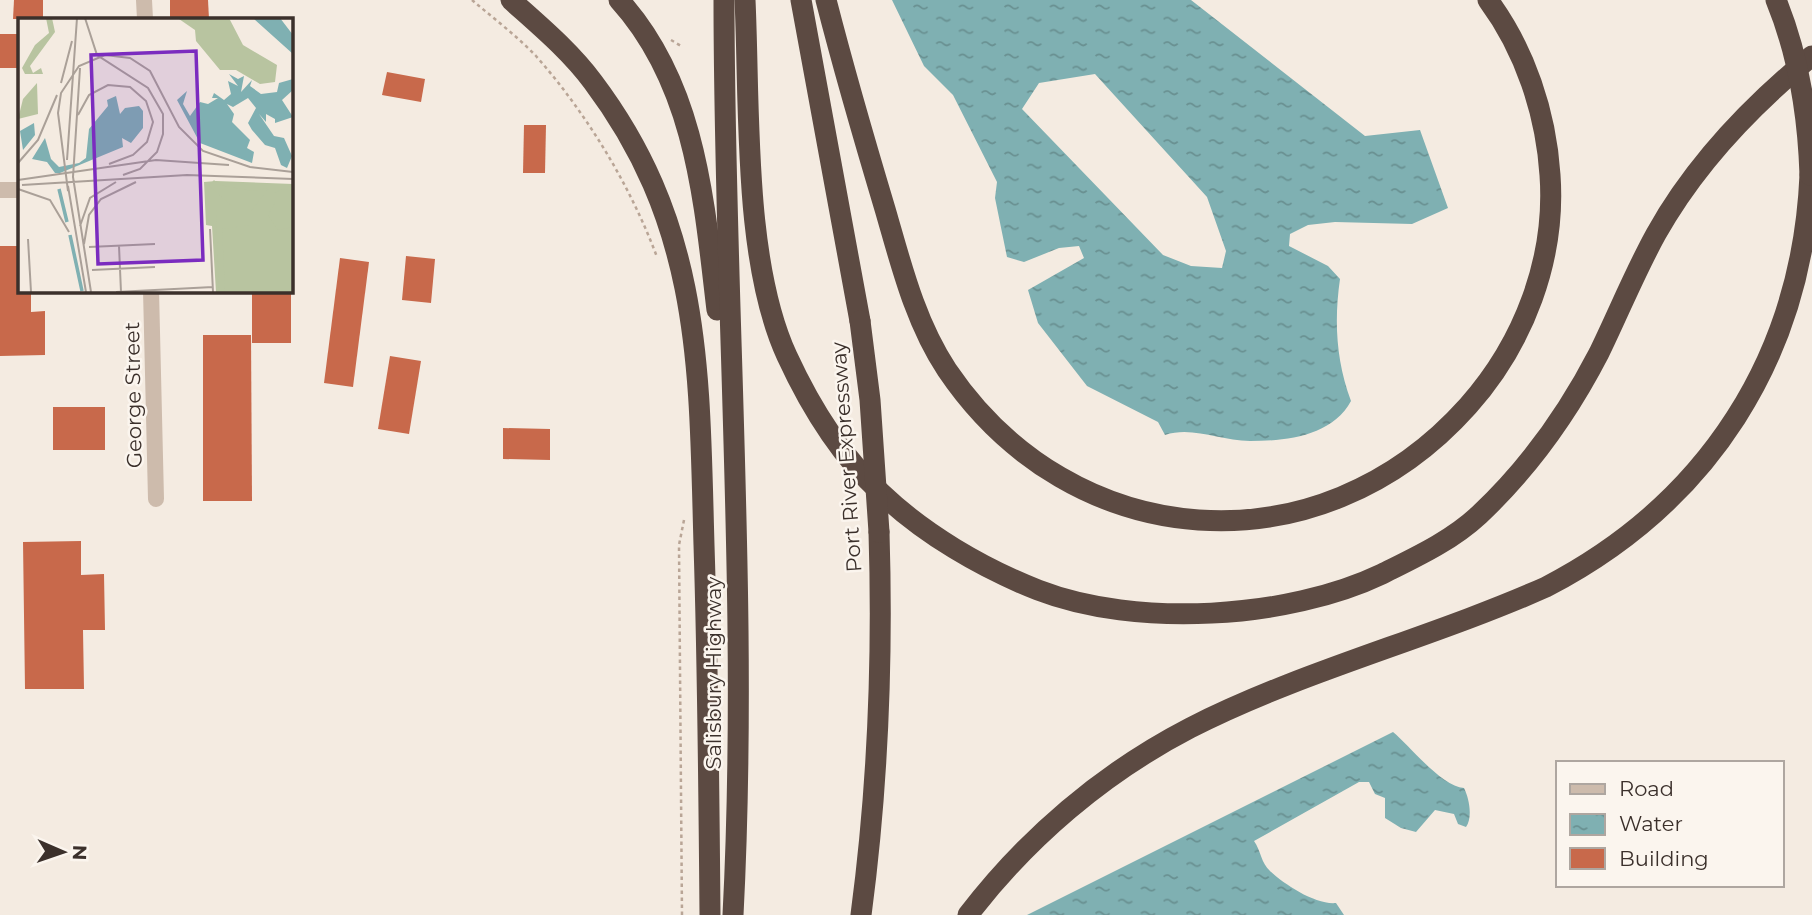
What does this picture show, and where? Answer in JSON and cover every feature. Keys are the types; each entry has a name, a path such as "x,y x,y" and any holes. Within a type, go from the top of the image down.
{"highway":[{"path":"511,0 559,44 593,82 632,140 673,235 686,283 697,346 709,707 710,915"},
{"path":"619,0 637,20 660,58 681,106 703,191 732,430"},
{"path":"724,0 732,430"},
{"path":"746,0 754,201 763,282 784,351 806,394 843,452 882,494 951,547 1039,590 1105,607 1183,612 1277,607 1353,587 1434,548 1476,518 1510,485 1565,413 1597,356 1657,232 1688,188 1745,117 1812,57"},
{"name":"Port River Expressway","path":"801,0 860,321 870,400 879,532 882,626 879,727 861,915"},
{"path":"826,0 856,114 915,306 946,368 972,404 1003,436 1036,463 1076,486 1121,505 1167,516 1215,522 1267,519 1308,511 1357,491 1399,468 1452,424 1489,383 1518,335 1536,289 1547,245 1552,197 1549,145 1536,95 1515,43 1488,0"},
{"path":"968,915 997,878 1048,827 1104,782 1158,746 1263,695 1536,591 1590,564 1636,531 1677,493 1705,462 1741,411 1761,375 1778,338 1799,268 1810,175 1808,125 1802,83 1776,0"},
{"name":"Salisbury Highway","path":"732,430 738,641 738,796 733,915"}],"street":[{"path":"144,0 145,18"},
{"path":"0,190 18,190"},
{"name":"George Street","path":"151,292 156,499"}],"path":[{"path":"472,0 534,54 576,105 644,221 660,264"},
{"path":"682,915 679,545 684,508"}],"water":[{"path":"892,0 1191,0 1365,136 1420,130 1448,208 1412,224 1335,222 1308,225 1290,234 1289,246 1328,266 1340,279 1338,340 1342,371 1351,401 1343,413 1320,429 1279,440 1250,441 1186,432 1165,435 1158,422 1087,386 1038,323 1028,290 1084,258 1079,246 1059,248 1024,262 1007,257 995,198 997,182 953,95 924,66","holes":["1095,74 1207,197 1226,251 1222,268 1191,266 1163,255 1022,109 1039,83"]},
{"path":"1393,732 1436,774 1455,786 1464,788 1470,807 1466,827 1458,824 1454,814 1435,810 1416,832 1401,828 1385,818 1385,798 1375,794 1369,782 1359,782 1254,841 1265,864 1276,876 1310,897 1336,903 1344,915 1027,915"}],"building":[{"path":"14,0 43,0 43,18 13,19"},
{"path":"170,0 208,0 209,18 170,18"},
{"path":"0,34 18,34 18,68 0,68"},
{"path":"387,72 425,79 421,102 382,95"},
{"path":"524,125 546,125 545,173 523,173"},
{"path":"0,246 18,246 18,292 31,292 31,312 45,311 45,355 0,356"},
{"path":"406,256 435,259 431,303 402,300"},
{"path":"340,258 369,262 353,387 324,383"},
{"path":"252,292 291,292 291,343 252,343"},
{"path":"203,335 251,335 252,501 203,501"},
{"path":"390,356 421,361 409,434 378,429"},
{"path":"53,407 105,407 105,450 53,450"},
{"path":"503,428 550,429 550,460 503,459"},
{"path":"81,541 81,575 104,574 105,630 83,630 84,689 25,689 23,542"}]}
